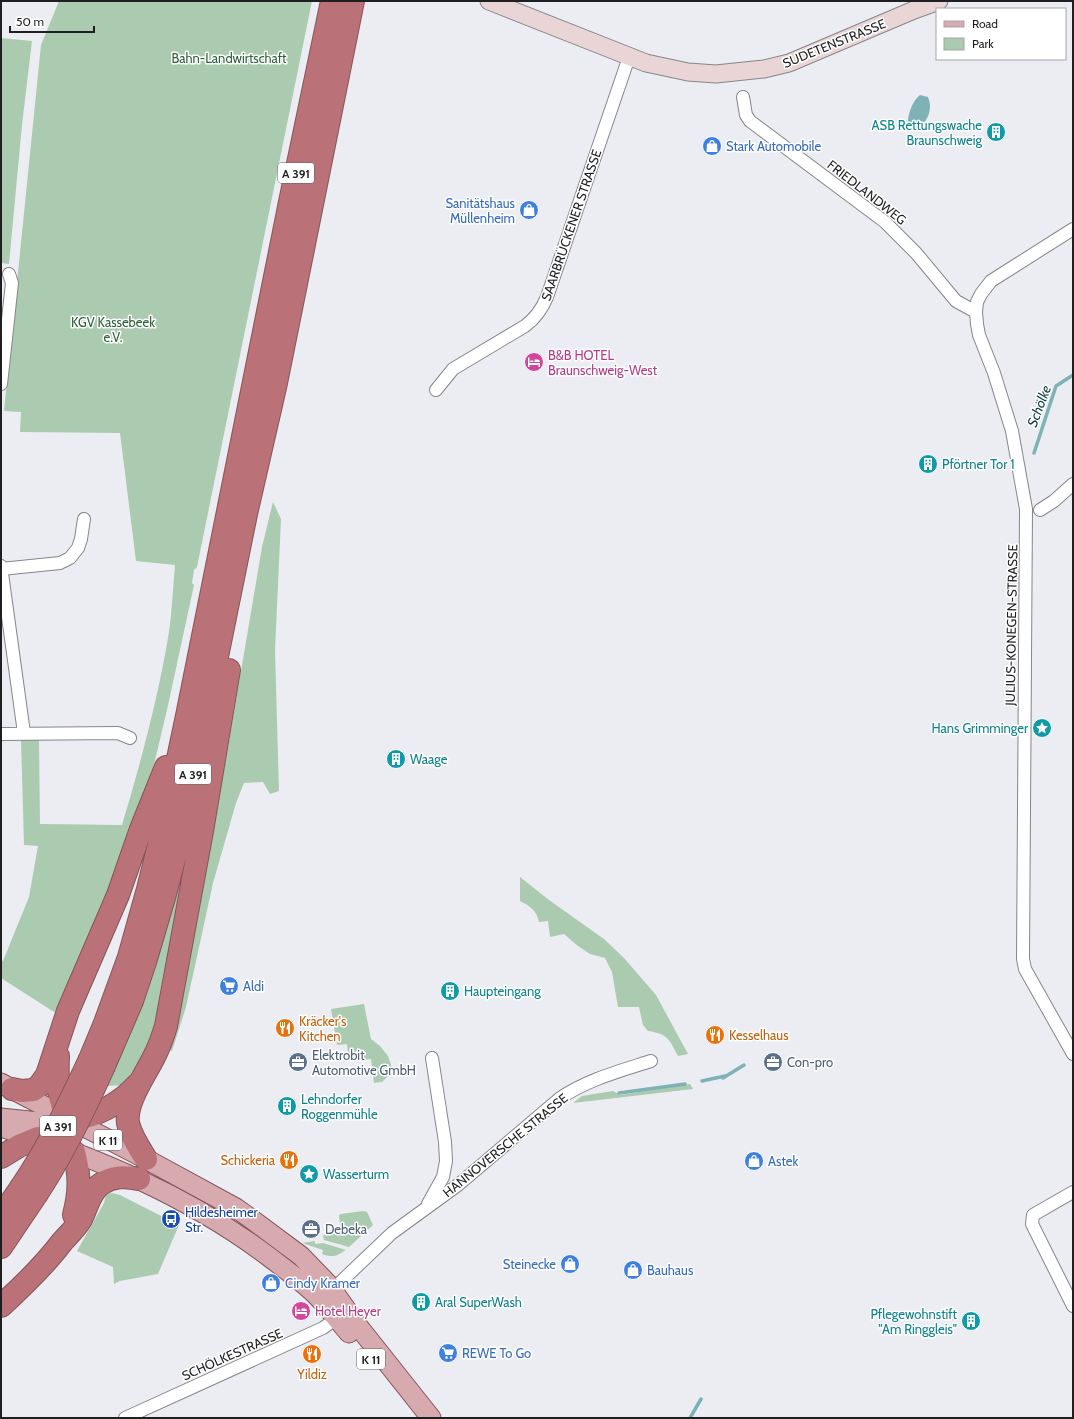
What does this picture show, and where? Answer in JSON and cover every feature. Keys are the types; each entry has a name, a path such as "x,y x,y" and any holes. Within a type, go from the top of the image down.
{"highway":[{"name":"A 391","path":"1,1217 28,1192 46,1180 71,1135 97,1063 105,1023 127,963 146,897 164,825 188,711 332,1"},
{"name":"A 391","path":"97,1063 120,1031 138,982 163,902 182,829 246,514 276,383 353,1"},
{"path":"314,194 365,1"},
{"path":"146,1159 133,1138 128,1122 131,1102 158,1048 166,1026 196,870 218,739 252,530 256,475"},
{"path":"12,1089 28,1091 40,1086 47,1075 68,1011 118,895 141,829 188,711"},
{"path":"60,1038 58,1088 66,1113 64,1135 78,1168 79,1191 72,1223 62,1243"},
{"path":"1,1157 19,1146 64,1135 82,1119 114,1105 126,1096 143,1079"},
{"path":"1,1306 34,1276 53,1256 80,1221 93,1194 101,1184 120,1177 133,1176"},
{"name":"A 391","path":"1,1247 28,1192"}],"main road":[{"name":"K 11","path":"12,1089 64,1135 133,1176 183,1201 237,1234 277,1262 300,1281 327,1296"},
{"path":"1,1118 106,1146 146,1159"},
{"name":"K 11","path":"1,1127 64,1135"},
{"name":"K 11","path":"146,1159 250,1218 302,1256 318,1272 327,1296 431,1418"},
{"name":"K 11","path":"342,1314 418,1418"}],"street":[{"path":"489,1 629,57"},
{"name":"SUDETENSTRASSE","path":"629,57 664,68 688,72 726,73 764,69 789,63 912,6 939,1"},
{"name":"SAARBRÜCKENER STRASSE","path":"436,390 453,369 525,326 534,319 542,309 629,57"},
{"name":"FRIEDLANDWEG","path":"743,97 746,115 750,121 886,222 916,252 956,301 976,312"},
{"path":"976,312 981,294 991,281 1073,229"},
{"path":"1,384 12,282 9,274"},
{"name":"JULIUS-KONEGEN-STRASSE","path":"976,312 979,335 994,373 1012,431 1026,509 1022,902 1023,959 1025,969 1073,1054"},
{"path":"1040,510 1054,502 1073,484"},
{"path":"1,569 60,563 70,558 80,543 84,519"},
{"path":"1,566 24,733"},
{"path":"1,734 118,733 130,738"},
{"name":"HANNOVERSCHE STRASSE","path":"427,1206 443,1177 446,1161 445,1142 432,1058"},
{"name":"HANNOVERSCHE STRASSE","path":"327,1296 392,1232 458,1185 559,1099 571,1091 600,1078 651,1061"},
{"path":"1073,1192 1033,1215 1032,1224 1073,1306"},
{"name":"SCHÖLKESTRASSE","path":"125,1418 140,1415 316,1331 342,1314"}],"green space":[{"path":"59,1 312,1 197,567 194,570 192,583 194,585 151,777 107,895 60,1008 54,1012 1,978 1,960 3,961 29,897 38,846 24,845 21,740 39,740 40,824 122,825 142,754 160,681 169,632 175,565 136,561 120,433 20,432 21,412 4,411 41,45"},
{"path":"1,38 32,41 22,125 9,264 1,263"},
{"path":"273,502 281,519 275,650 279,791 270,794 263,782 244,783 236,803 213,883 186,1007 172,1051 166,1049 228,748 262,547"},
{"path":"189,837 193,839 163,1004 145,1051 124,1085 107,1086 142,1005 162,941"},
{"path":"520,877 549,900 604,939 624,958 656,995 688,1054 678,1056 667,1038 655,1032 648,1031 643,1025 639,1007 618,1007 612,972 605,958 590,954 564,934 550,937 548,921 539,922 537,915 532,909 520,901"},
{"path":"364,1004 371,1039 380,1046 388,1056 393,1071 382,1082 374,1083 371,1059 349,1061 347,1044 337,1045 331,1009"},
{"path":"690,1084 693,1089 573,1103 582,1096 613,1091 620,1095"},
{"path":"112,1193 120,1195 179,1225 158,1274 120,1281 114,1284 113,1267 77,1251 104,1203 106,1194"},
{"path":"363,1211 367,1212 373,1225 349,1247 324,1240 323,1235 341,1233 339,1215"},
{"path":"315,1241 315,1244 323,1243 346,1250 337,1255 329,1256 322,1254 323,1250 302,1243"}],"water":[{"path":"920,95 928,97 930,110 923,125 916,129 908,125 908,117 912,105"}],"waterway":[{"name":"Schölke","path":"1034,453 1056,386 1073,375"},
{"name":"Schölke","path":"723,1078 744,1065"},
{"path":"702,1081 725,1076"},
{"path":"619,1093 685,1084"},
{"name":"Schölke","path":"690,1418 701,1399"}],"place":[{"name":"ASB Rettungswache Braunschweig","path":"996,132"},
{"name":"Stark Automobile","path":"712,146"},
{"name":"Sanitätshaus Müllenheim","path":"529,210"},
{"name":"B&B HOTEL Braunschweig-West","path":"534,362"},
{"name":"Pförtner Tor 1","path":"928,464"},
{"name":"Hans Grimminger","path":"1042,728"},
{"name":"Waage","path":"396,759"},
{"name":"Aldi","path":"229,986"},
{"name":"Haupteingang","path":"450,991"},
{"name":"Kräcker's Kitchen","path":"285,1028"},
{"name":"Kesselhaus","path":"715,1035"},
{"name":"Elektrobit Automotive GmbH","path":"298,1062"},
{"name":"Con-pro","path":"773,1062"},
{"name":"Lehndorfer Roggenmühle","path":"287,1106"},
{"name":"Schickeria","path":"289,1160"},
{"name":"Astek","path":"754,1161"},
{"name":"Wasserturm","path":"309,1174"},
{"name":"Hildesheimer Str.","path":"171,1219"},
{"name":"Debeka","path":"311,1229"},
{"name":"Steinecke","path":"570,1264"},
{"name":"Bauhaus","path":"633,1270"},
{"name":"Cindy Kramer","path":"271,1283"},
{"name":"Aral SuperWash","path":"421,1302"},
{"name":"Hotel Heyer","path":"301,1311"},
{"name":"Pflegewohnstift \"Am Ringgleis\"","path":"971,1321"},
{"name":"REWE To Go","path":"448,1353"},
{"name":"Yildiz","path":"312,1354"}],"park label":[{"name":"Bahn-Landwirtschaft","path":"229,58"},
{"name":"KGV Kassebeek e.V.","path":"113,330"}]}
